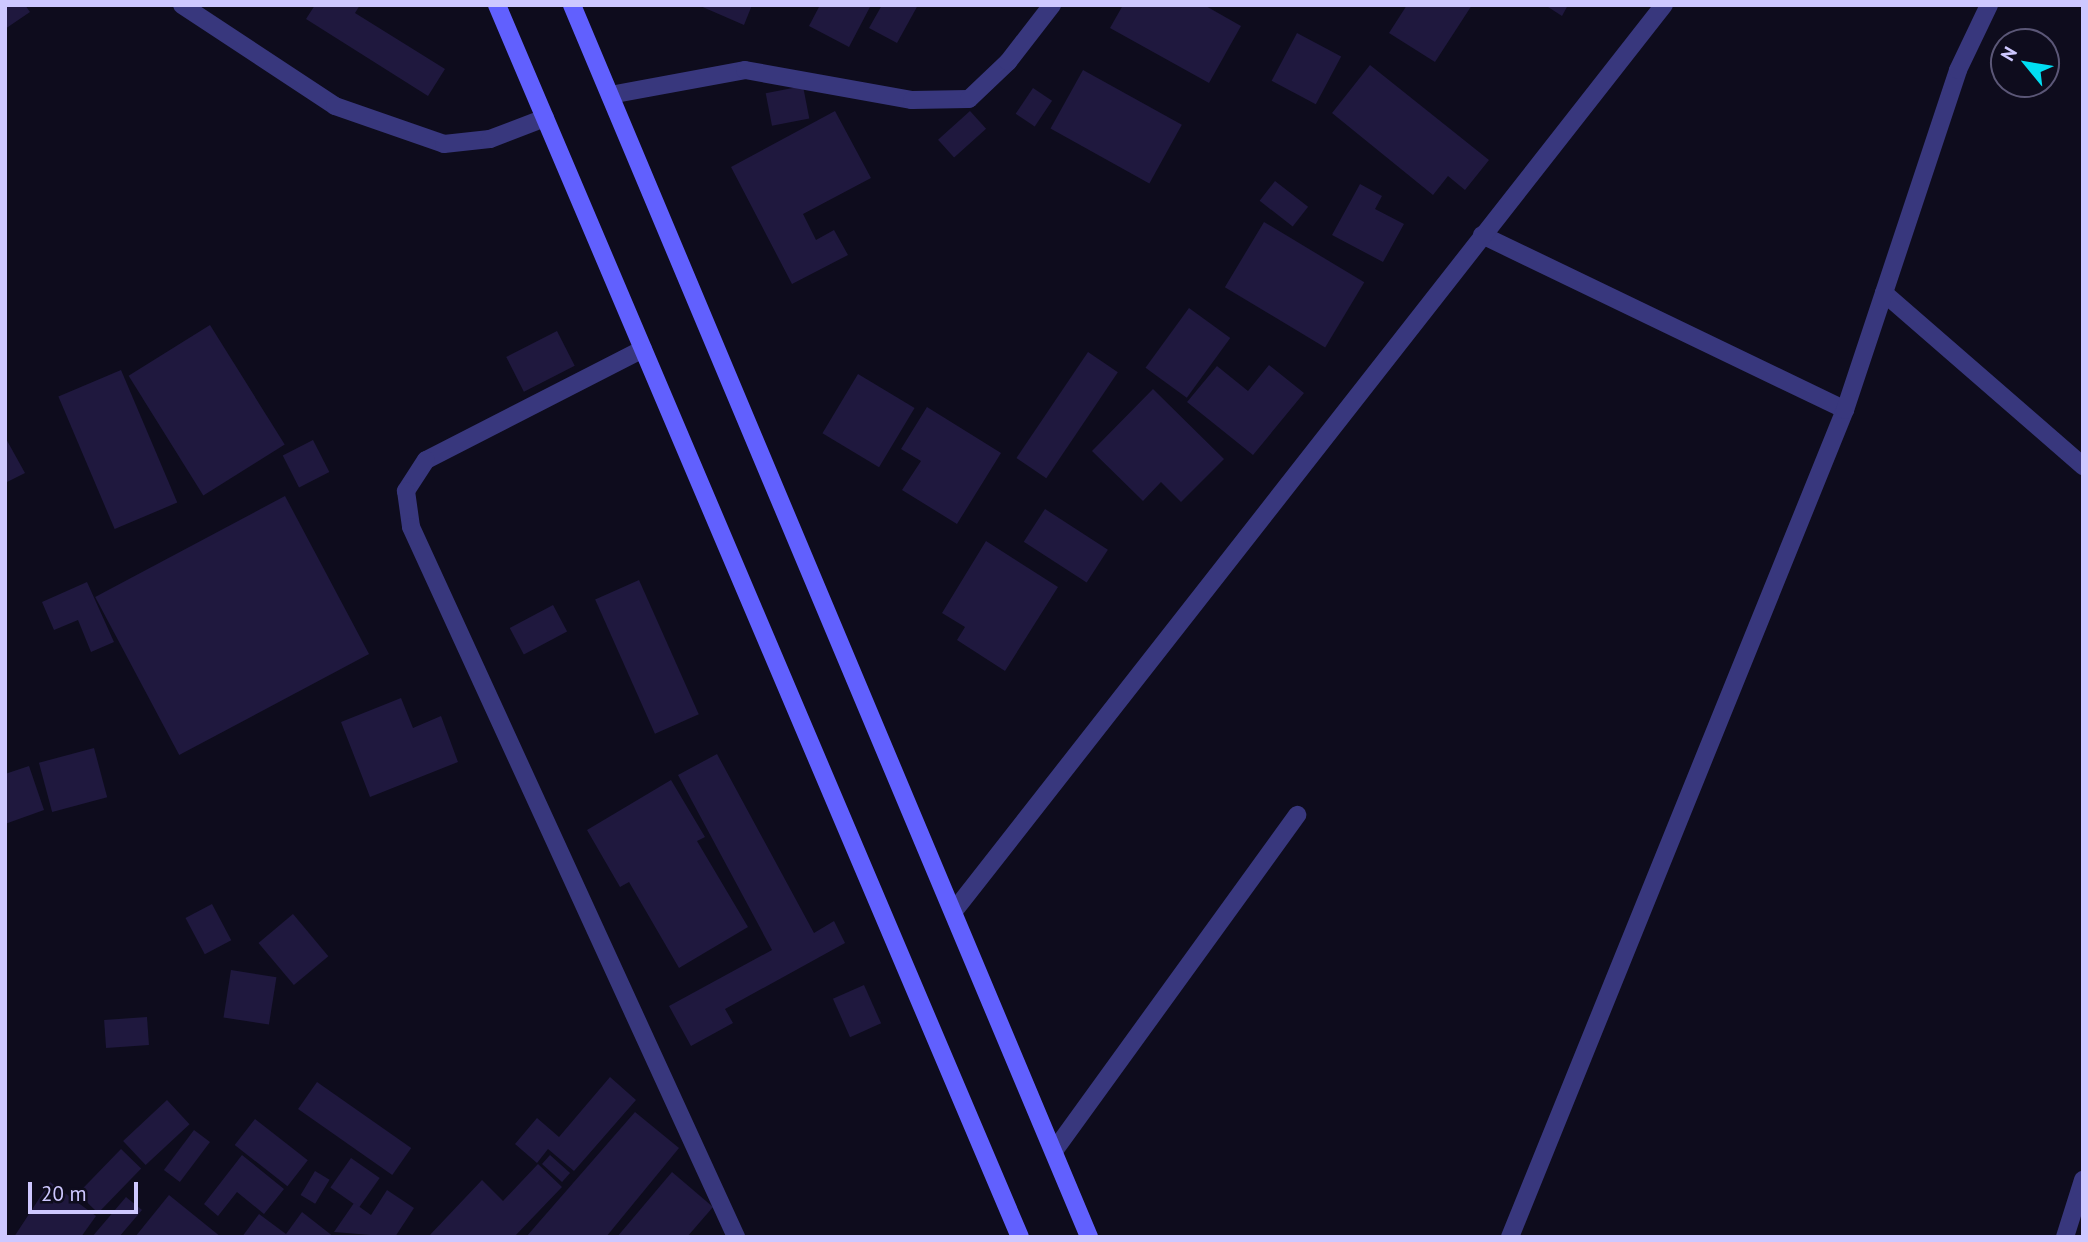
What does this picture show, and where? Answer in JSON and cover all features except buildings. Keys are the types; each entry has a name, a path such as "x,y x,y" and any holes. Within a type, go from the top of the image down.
{"main road":[{"path":"497,5 1020,1237"},
{"path":"572,5 1089,1237"}],"street":[{"path":"182,5 335,106 444,144 490,139 545,118"},
{"path":"610,95 745,70 912,100 969,99 1008,62 1052,5"},
{"path":"954,911 1664,5"},
{"path":"1510,1237 1845,410 1958,69 1989,5"},
{"path":"1482,235 1845,410"},
{"path":"1884,292 2083,466"},
{"path":"643,349 426,460 406,491 411,527 736,1237"},
{"path":"1054,1151 1297,815"},
{"path":"2065,1237 2083,1180"}]}
